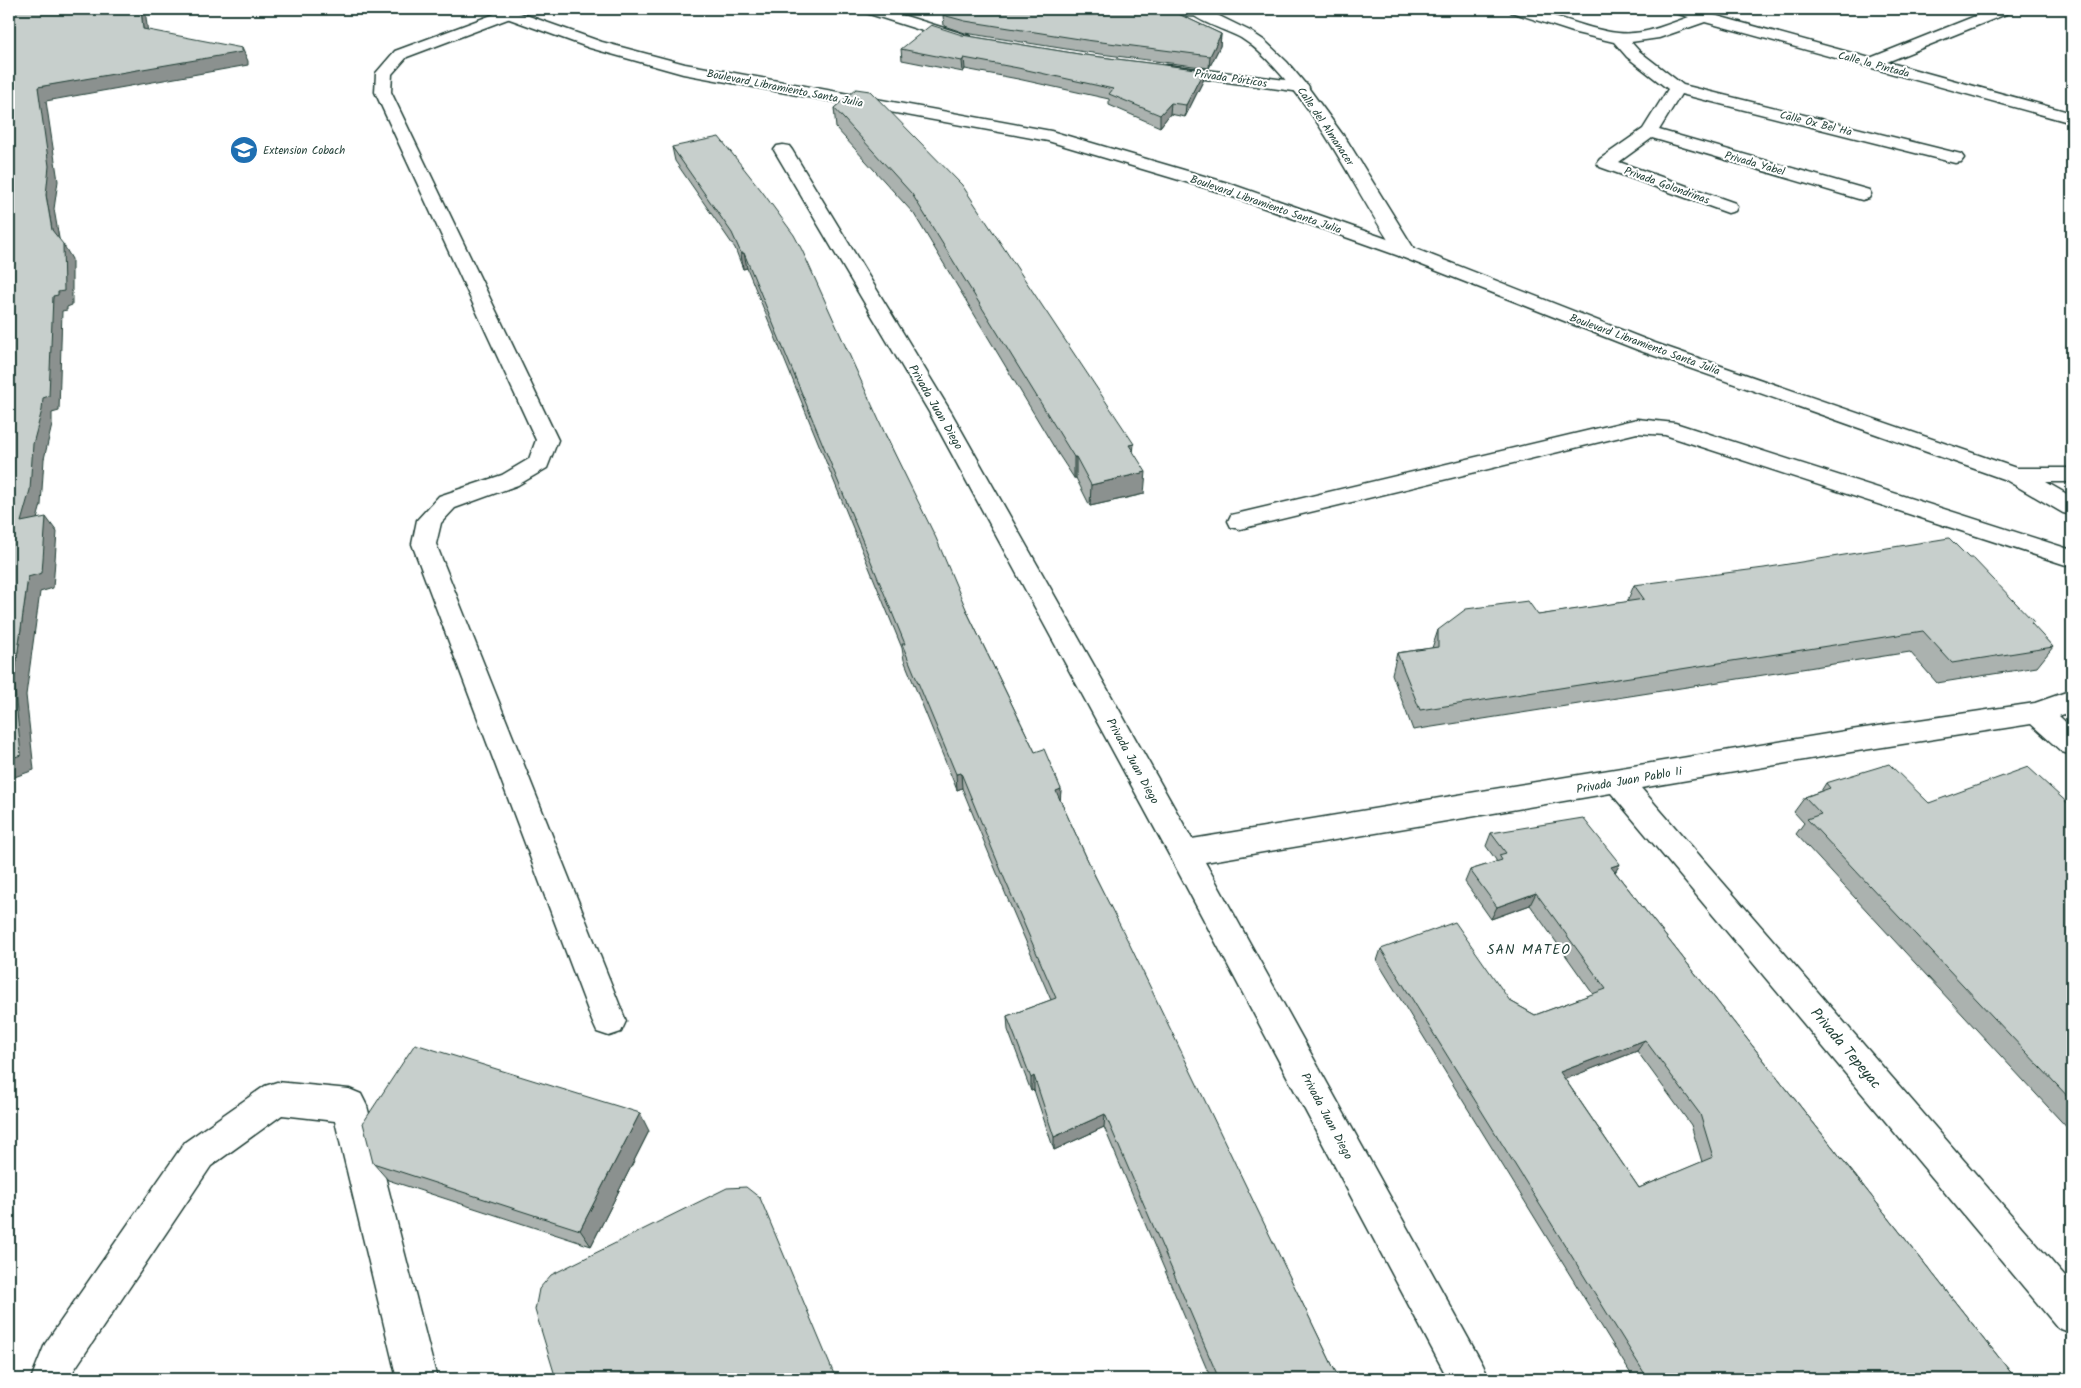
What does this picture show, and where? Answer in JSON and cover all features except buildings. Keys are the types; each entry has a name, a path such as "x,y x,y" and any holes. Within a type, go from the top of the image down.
{"street":[{"path":"868,9 982,42"},
{"path":"1171,9 1197,10"},
{"path":"1516,9 1581,30 1619,38 1654,35 1704,17"},
{"name":"Calle la Pintada","path":"1676,9 2072,118"},
{"path":"1871,63 2006,9"},
{"name":"Calle del Almanacer","path":"1197,10 1258,42 1301,87 1343,150 1406,252"},
{"path":"502,11 401,54 384,73 383,92 547,440 539,463 510,480 447,502 429,520 424,544 609,1021"},
{"name":"Boulevard Libramiento Santa Julia","path":"502,11 596,45 683,69 1052,136 1222,187 1406,252 1644,346 2014,475 2072,507"},
{"name":"Calle Ox Bel Ha","path":"1619,38 1633,54 1677,88 1955,158"},
{"name":"Privada Pórticos","path":"1153,68 1301,87"},
{"path":"1648,132 1677,88"},
{"name":"Privada Golondrinas","path":"1648,132 1606,163 1728,207"},
{"name":"Privada Yabel","path":"1648,132 1862,194"},
{"name":"Privada Juan Diego","path":"783,150 940,412 1184,853 1469,1379"},
{"path":"1240,521 1637,426 1667,428 2072,559"},
{"name":"Boulevard Libramiento Santa Julia","path":"2014,475 2072,475"},
{"name":"Privada Juan Pablo Ii","path":"1184,853 1619,782 1851,741 2037,714 2072,700"},
{"path":"2037,714 2072,744"},
{"name":"Privada Tepeyac","path":"1619,782 2072,1314"},
{"path":"51,1379 59,1358 198,1154 277,1098 349,1106 417,1379"}],"place":[{"name":"Extension Cobach","path":"244,150"}],"district":[{"name":"SAN MATEO","path":"1529,949"}]}
